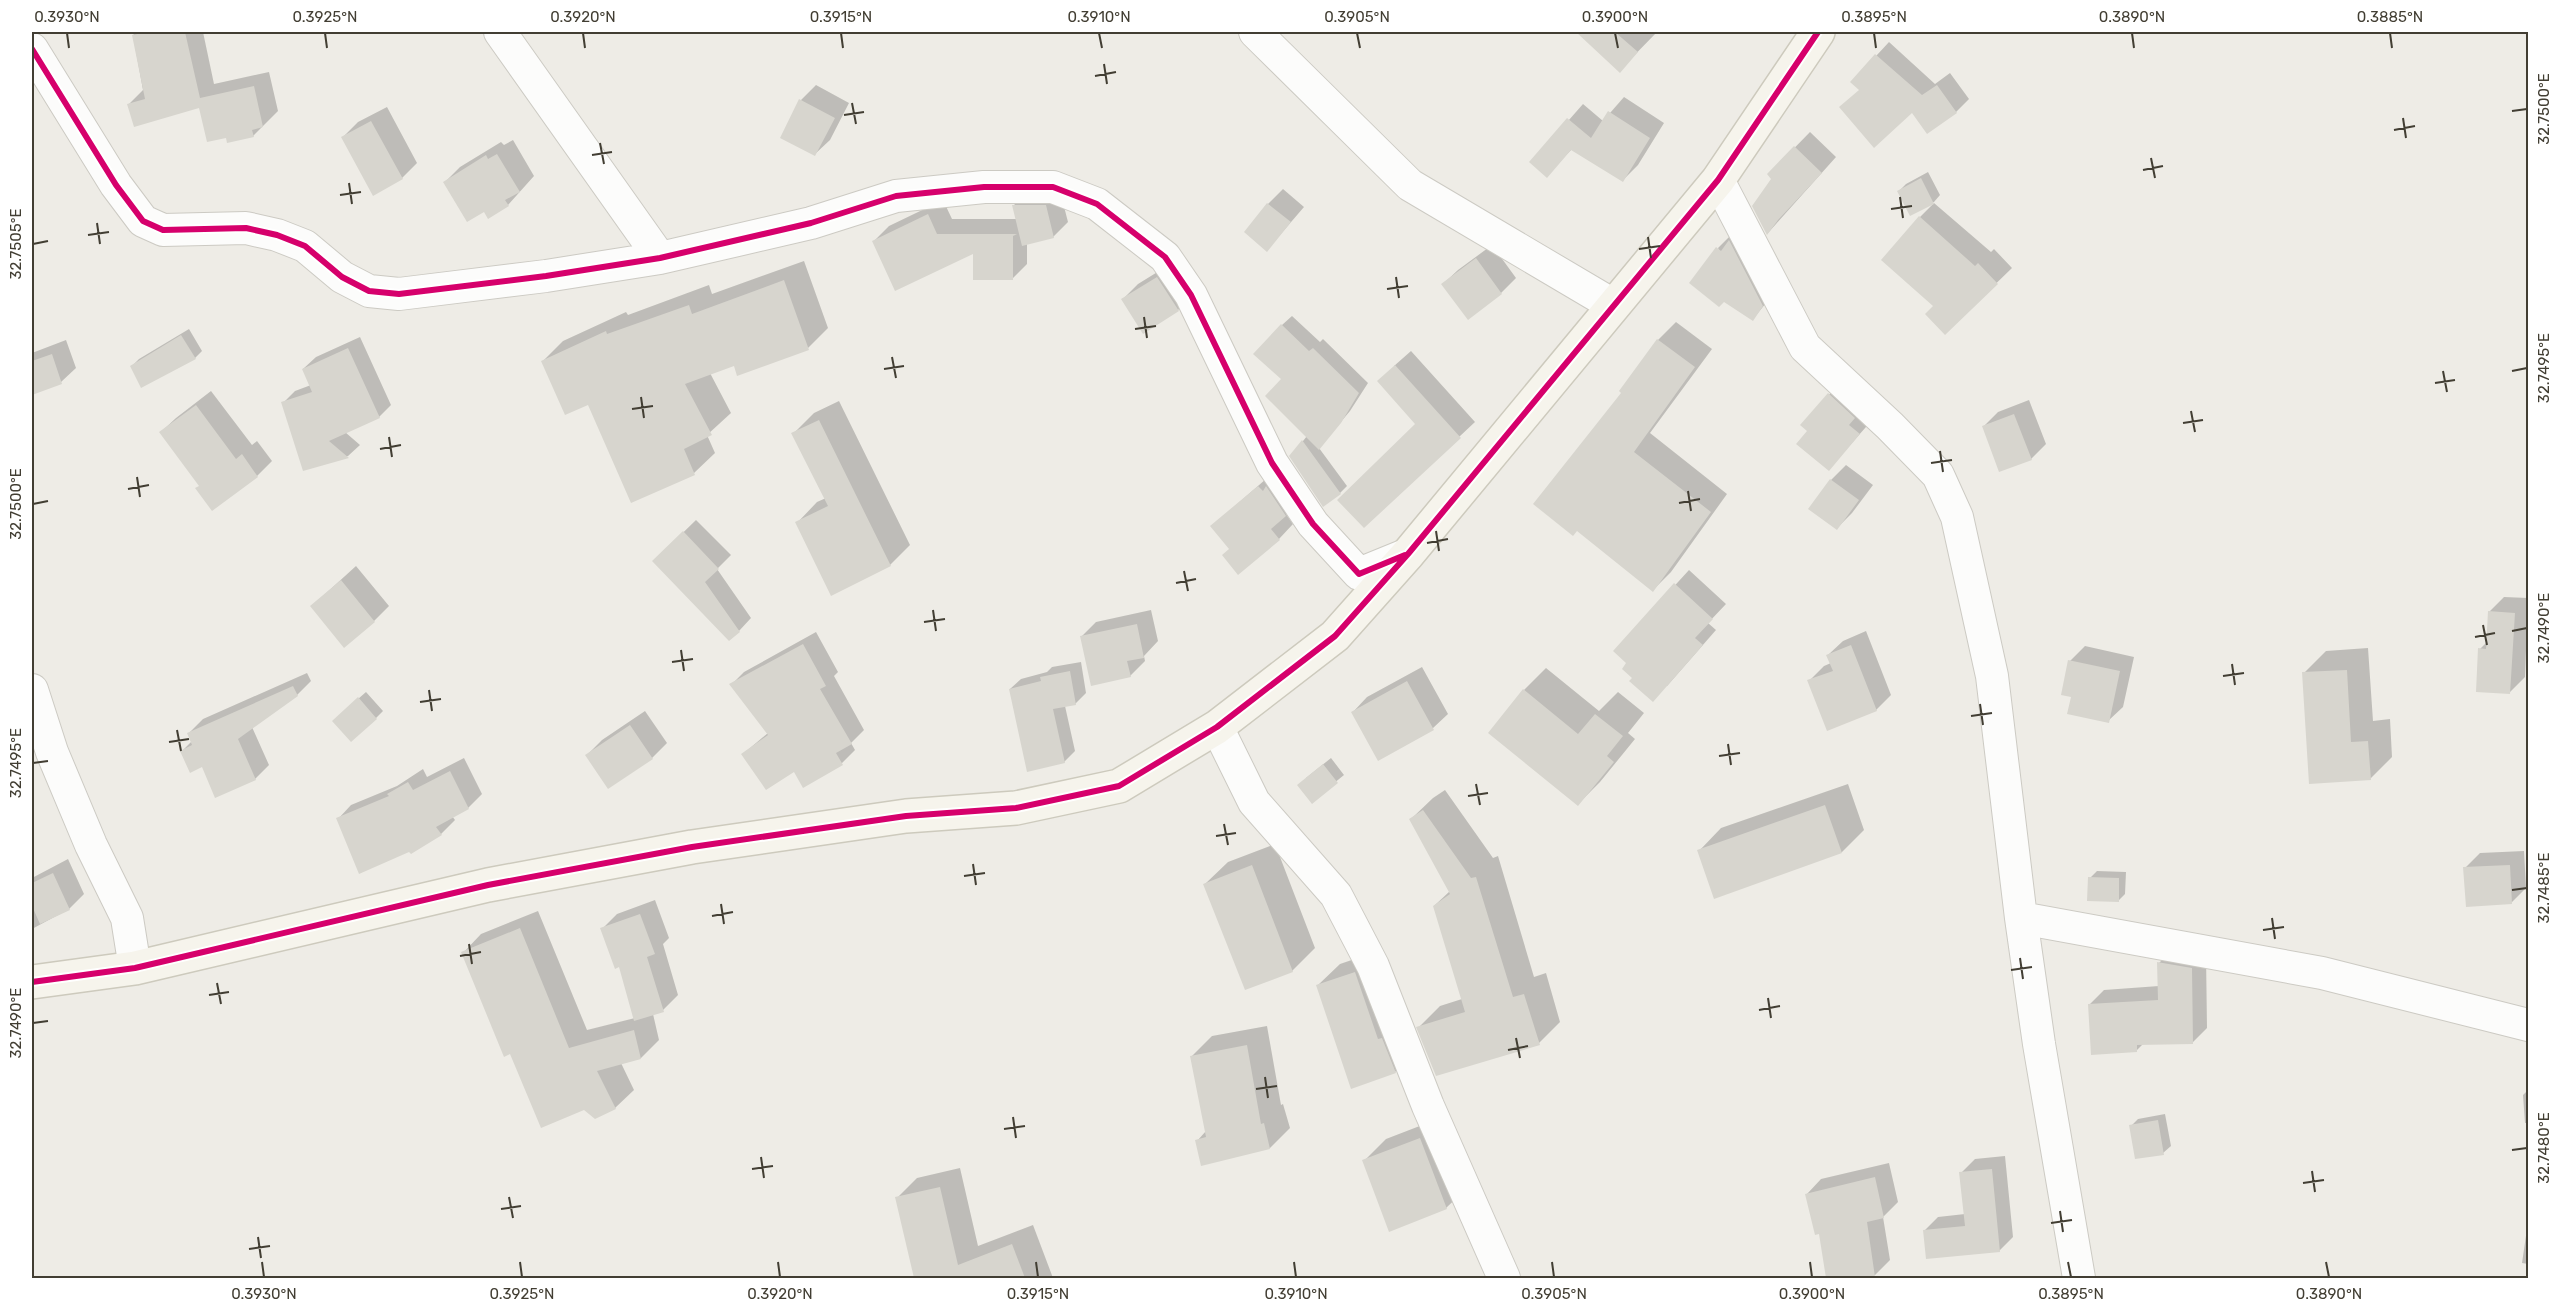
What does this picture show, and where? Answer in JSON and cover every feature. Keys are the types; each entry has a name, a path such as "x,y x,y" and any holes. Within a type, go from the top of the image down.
{"street":[{"path":"500,32 660,258"},
{"path":"1255,32 1410,185 1613,305"},
{"path":"32,982 135,968 488,885 680,849 906,816 1016,808 1119,786 1217,727 1335,636 1408,554 1718,180 1818,32"},
{"path":"32,49 116,185 143,221 163,231 246,228 277,235 305,246 342,277 369,291 399,294 546,276 660,258 811,223 896,195 984,187 1053,187 1097,204 1165,257 1191,295 1272,463 1313,524 1359,574 1408,554"},
{"path":"1718,180 1804,347 1890,426 1938,475 1957,517 1992,676 2021,918 2039,1044 2079,1278"},
{"path":"32,690 52,752 91,845 127,918 135,968"},
{"path":"1217,727 1254,802 1336,895 1373,966 1428,1106 1504,1278"},
{"path":"2021,918 2322,973 2529,1025"}],"building":[{"path":"148,32 185,32 200,98 254,86 263,127 252,130 254,137 227,143 226,138 207,142 199,108 134,127 127,104 145,99 132,35"},
{"path":"1576,32 1615,32 1638,52 1620,73"},
{"path":"1875,54 1922,95 1937,85 1957,113 1927,134 1912,113 1874,148 1839,107 1859,90 1850,82"},
{"path":"799,99 835,118 815,156 780,138"},
{"path":"1608,111 1650,138 1623,182 1571,150 1547,178 1529,162 1567,118 1591,138"},
{"path":"371,121 403,179 373,196 341,137"},
{"path":"1794,146 1822,173 1767,235 1752,206 1771,179 1767,174"},
{"path":"497,154 520,192 505,200 509,206 488,219 484,212 467,222 443,182 486,155 488,159"},
{"path":"1921,178 1934,204 1910,216 1897,191"},
{"path":"1267,203 1291,222 1267,252 1244,232"},
{"path":"1012,205 1046,205 1054,238 1022,246"},
{"path":"928,214 937,234 1017,234 1013,236 1013,280 973,280 973,254 895,291 872,241"},
{"path":"1919,216 1975,266 1978,263 1998,284 1945,335 1925,314 1933,306 1881,260"},
{"path":"1729,240 1763,306 1753,321 1724,302 1719,307 1689,283 1716,247 1721,251"},
{"path":"1476,258 1502,294 1468,320 1441,284"},
{"path":"1157,277 1179,311 1143,334 1121,299"},
{"path":"784,280 809,350 737,376 734,366 685,384 712,435 684,449 695,475 631,503 588,405 565,415 541,361 606,331 607,334 689,305 692,314"},
{"path":"1281,324 1309,351 1313,348 1359,393 1341,423 1319,450 1265,396 1281,379 1253,354"},
{"path":"181,335 196,359 141,388 130,366"},
{"path":"1657,339 1695,367 1634,452 1711,512 1653,592 1577,531 1573,536 1533,504 1621,393 1619,391"},
{"path":"348,348 380,418 329,441 349,458 303,471 281,402 312,392 302,369"},
{"path":"52,354 62,384 32,395 32,361"},
{"path":"1395,365 1461,438 1364,528 1337,500 1415,424 1377,381"},
{"path":"1828,393 1855,418 1849,425 1860,434 1829,471 1796,444 1807,431 1800,425"},
{"path":"196,405 236,459 242,454 258,477 212,511 195,488 199,486 159,432"},
{"path":"2014,414 2032,460 1999,472 1982,426"},
{"path":"819,420 891,566 831,596 795,522 828,506 791,433"},
{"path":"1302,440 1341,494 1323,507 1289,456"},
{"path":"1830,479 1859,500 1837,530 1808,509"},
{"path":"1258,486 1263,491 1266,486 1286,516 1271,529 1280,540 1238,575 1222,555 1229,549 1210,526"},
{"path":"683,531 719,569 705,582 740,632 729,641 652,561"},
{"path":"341,580 375,622 344,648 310,606"},
{"path":"1674,583 1713,619 1695,638 1703,645 1653,702 1629,681 1632,678 1622,669 1626,663 1613,651"},
{"path":"2488,611 2515,613 2510,694 2476,692 2478,648 2486,649"},
{"path":"1137,624 1144,658 1127,661 1131,677 1091,686 1080,636"},
{"path":"803,644 826,686 820,689 852,744 836,753 843,765 803,788 794,772 766,790 741,754 768,735 729,684"},
{"path":"1851,645 1877,711 1827,731 1807,680 1833,671 1826,655"},
{"path":"2068,660 2120,671 2109,723 2067,714 2071,697 2061,695"},
{"path":"2347,670 2351,742 2368,741 2371,780 2309,784 2302,672"},
{"path":"1070,671 1076,705 1053,709 1065,763 1027,772 1009,689 1041,681 1040,677"},
{"path":"1407,681 1434,730 1378,761 1351,712"},
{"path":"293,686 298,696 238,739 256,780 215,798 202,767 190,773 180,751 192,745 187,733"},
{"path":"1523,689 1578,734 1595,714 1623,736 1607,756 1614,762 1578,806 1488,733"},
{"path":"358,697 377,719 351,742 332,721"},
{"path":"630,725 653,759 608,789 585,755"},
{"path":"1323,764 1338,783 1312,804 1297,785"},
{"path":"450,771 469,809 436,827 442,835 411,854 409,852 359,874 336,818 389,796 387,794 408,782 413,790"},
{"path":"1825,805 1842,853 1714,899 1697,850"},
{"path":"1423,810 1471,878 1476,877 1513,997 1524,994 1540,1045 1436,1076 1416,1027 1465,1012 1433,906 1450,894 1409,819"},
{"path":"1252,865 1293,972 1245,990 1203,884"},
{"path":"2510,865 2512,904 2466,907 2463,867"},
{"path":"53,873 70,910 40,924 32,906 32,883"},
{"path":"2088,877 2119,878 2119,902 2087,901"},
{"path":"640,914 655,954 647,957 664,1012 634,1021 619,967 615,969 600,928"},
{"path":"520,928 569,1048 634,1030 641,1059 597,1071 616,1109 595,1119 584,1110 541,1128 510,1054 504,1057 461,952"},
{"path":"2157,962 2192,968 2193,1044 2137,1045 2137,1052 2091,1055 2088,1004 2158,1000"},
{"path":"1355,972 1378,1039 1382,1038 1396,1073 1351,1089 1316,985"},
{"path":"1247,1045 1261,1124 1264,1123 1270,1149 1201,1166 1195,1140 1206,1137 1190,1056"},
{"path":"2158,1120 2164,1155 2135,1159 2129,1125"},
{"path":"1420,1138 1447,1209 1389,1232 1362,1160"},
{"path":"1992,1169 2000,1252 1926,1259 1923,1230 1965,1226 1959,1172"},
{"path":"1875,1177 1884,1218 1867,1222 1875,1277 1826,1278 1819,1234 1815,1235 1805,1194"},
{"path":"940,1187 958,1265 1012,1244 1025,1278 914,1278 895,1197"}],"cycle path":[{"path":"32,982 135,968 488,885 692,847 906,816 1016,808 1119,786 1217,727 1335,636 1408,554 1718,180 1818,32"},
{"path":"32,49 116,185 143,221 163,230 246,228 277,235 305,246 342,277 369,291 399,294 546,276 660,258 811,223 896,196 984,187 1053,187 1097,204 1165,257 1191,295 1272,463 1313,524 1359,574 1405,555"}]}
